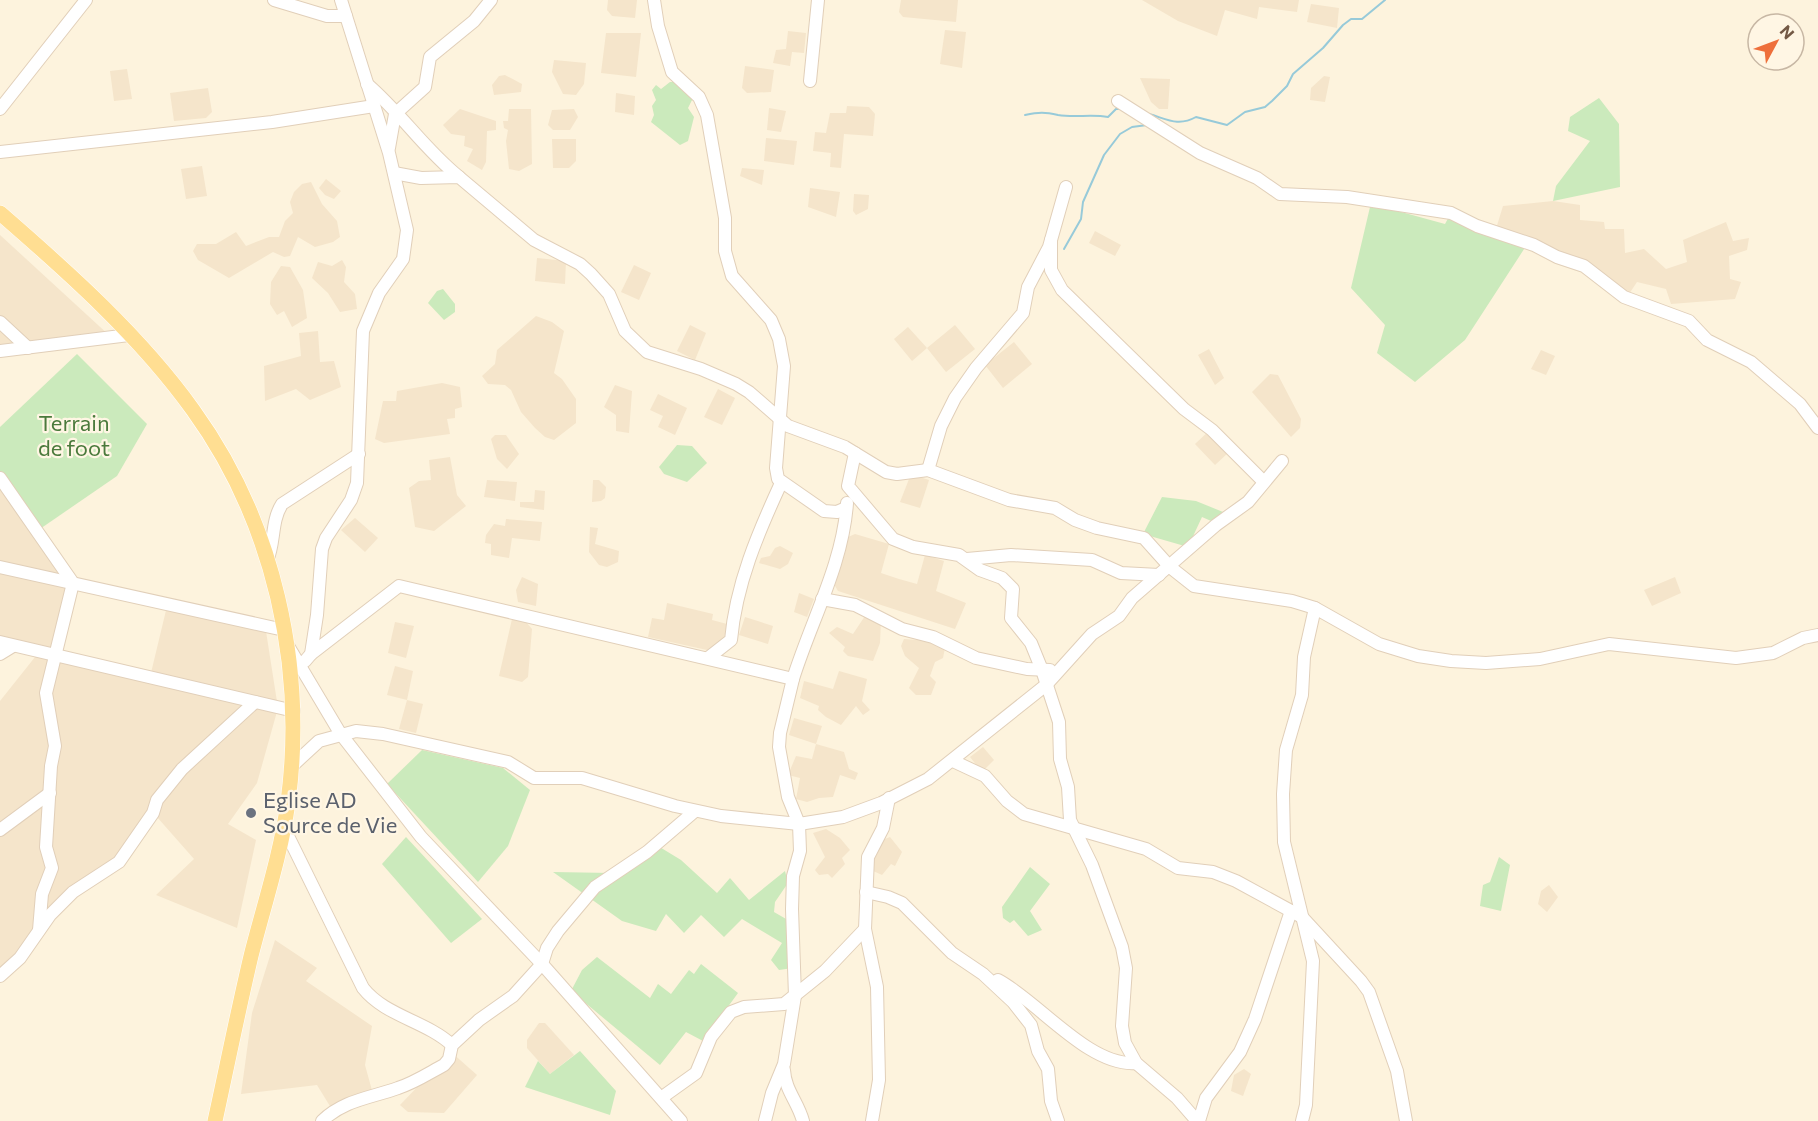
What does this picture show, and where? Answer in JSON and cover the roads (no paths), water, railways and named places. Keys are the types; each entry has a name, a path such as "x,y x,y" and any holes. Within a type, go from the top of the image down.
{"main road":[{"path":"0,213 85,288 186,400 215,442 242,494 267,561 286,637 294,711 292,766 284,828 251,959 215,1121"}],"street":[{"path":"0,109 86,0"},
{"path":"274,0 327,16 346,16"},
{"path":"341,0 405,211 407,242 399,267 379,292 363,331 359,454 354,492 345,511 326,538 322,549 320,597 308,657 399,586 793,679"},
{"path":"389,153 397,110 425,87 430,57 474,21 491,0"},
{"path":"654,0 658,26 672,72 699,97 707,115 725,218 725,251 732,276 771,320 779,339 784,366 776,468 781,483 824,512 831,513 846,508"},
{"path":"810,81 818,0"},
{"path":"366,84 397,110 426,148 459,177 534,240 580,264 591,274 605,288 625,331 639,347 661,359 701,369 736,384 749,392 780,420 798,431 836,443 886,472 897,474 928,470 1009,500 1055,508 1075,520 1097,528 1137,535 1150,543 1170,567 1194,586 1212,591 1270,596 1315,608 1379,644 1418,656 1486,663 1540,659 1609,644 1736,658 1773,653 1803,638 1818,635"},
{"path":"1118,101 1200,153 1257,178 1280,194 1347,197 1451,213 1477,226 1533,245 1584,266 1624,297 1689,321 1707,340 1751,362 1800,404 1818,428"},
{"path":"0,152 272,122 374,106"},
{"path":"394,173 421,178 459,177"},
{"path":"928,470 945,416 976,368 1018,321 1026,304 1028,287 1051,240 1066,187"},
{"path":"1051,240 1051,270 1062,290 1184,409 1212,430 1264,482"},
{"path":"0,322 28,348"},
{"path":"0,351 129,335"},
{"path":"765,1121 784,1064 795,996 792,909 794,876 800,851 799,824 788,797 779,747 780,733 793,679 836,562 855,453"},
{"path":"267,561 273,545 276,514 282,504 359,454"},
{"path":"292,766 309,748 340,733 356,731 383,734 513,763 534,778 582,778 695,811 757,821 799,824 843,817 928,779 953,761 1046,685 1092,634 1119,616 1132,598 1216,525 1248,502 1282,461"},
{"path":"0,478 73,583 46,693 55,746 46,847 51,868 42,894 39,930"},
{"path":"708,658 731,640 748,562 758,533 781,483"},
{"path":"848,486 893,538 913,547 946,552 967,559 980,570 1010,583 1013,589 1011,618 1031,643 1059,722 1060,759 1068,787 1072,828 1092,865 1122,946 1126,968 1122,1026 1125,1043 1136,1063 1177,1098 1198,1121 1206,1098 1240,1052 1296,914"},
{"path":"967,559 1011,555 1074,559 1096,561 1121,573 1159,575"},
{"path":"0,567 73,583 286,637 340,733 421,837 542,964 681,1121"},
{"path":"822,599 855,605 902,629 933,637 976,658 1027,669 1060,671"},
{"path":"1302,1121 1306,1105 1306,1063 1313,979 1311,947 1296,914 1283,829 1284,759 1302,694 1304,657 1315,608"},
{"path":"0,642 294,711"},
{"path":"0,654 14,646"},
{"path":"0,976 20,958 39,930 74,892 118,862 148,821 158,800 182,769 255,702"},
{"path":"953,761 985,776 1007,801 1024,814 1146,849 1178,868 1213,872 1296,914 1369,992 1397,1071 1406,1121"},
{"path":"0,830 50,793"},
{"path":"872,1121 879,1086 877,991 865,929 868,853 883,828 889,798"},
{"path":"322,1121 333,1111 359,1098 398,1088 444,1065 449,1059 452,1046 479,1020 513,996 542,964 547,948 558,931 595,887 647,852 695,811"},
{"path":"284,828 363,988 380,1003 433,1030 452,1046"},
{"path":"866,892 902,903 952,953 983,974 1020,994 1082,1043 1121,1062 1136,1063"},
{"path":"661,1098 696,1073 711,1037 731,1012 744,1007 778,1006 795,996 825,971 865,929"},
{"path":"983,974 1013,1002 1031,1025 1038,1052 1048,1069 1051,1101 1058,1121"},
{"path":"784,1064 785,1085 799,1108 803,1121"}],"waterway":[{"path":"1149,114 1178,122 1196,117 1227,125 1245,112 1265,107 1287,86 1293,74 1323,48 1343,25 1351,19 1362,19 1385,0"},
{"path":"1025,115 1049,113 1064,116 1108,117 1116,109 1123,109"},
{"path":"1064,249 1081,219 1083,202 1104,155 1120,134 1132,127 1147,125"}],"place":[{"name":"Eglise AD Source de Vie","path":"251,813"}],"park label":[{"name":"Terrain de foot","path":"74,436"}]}
